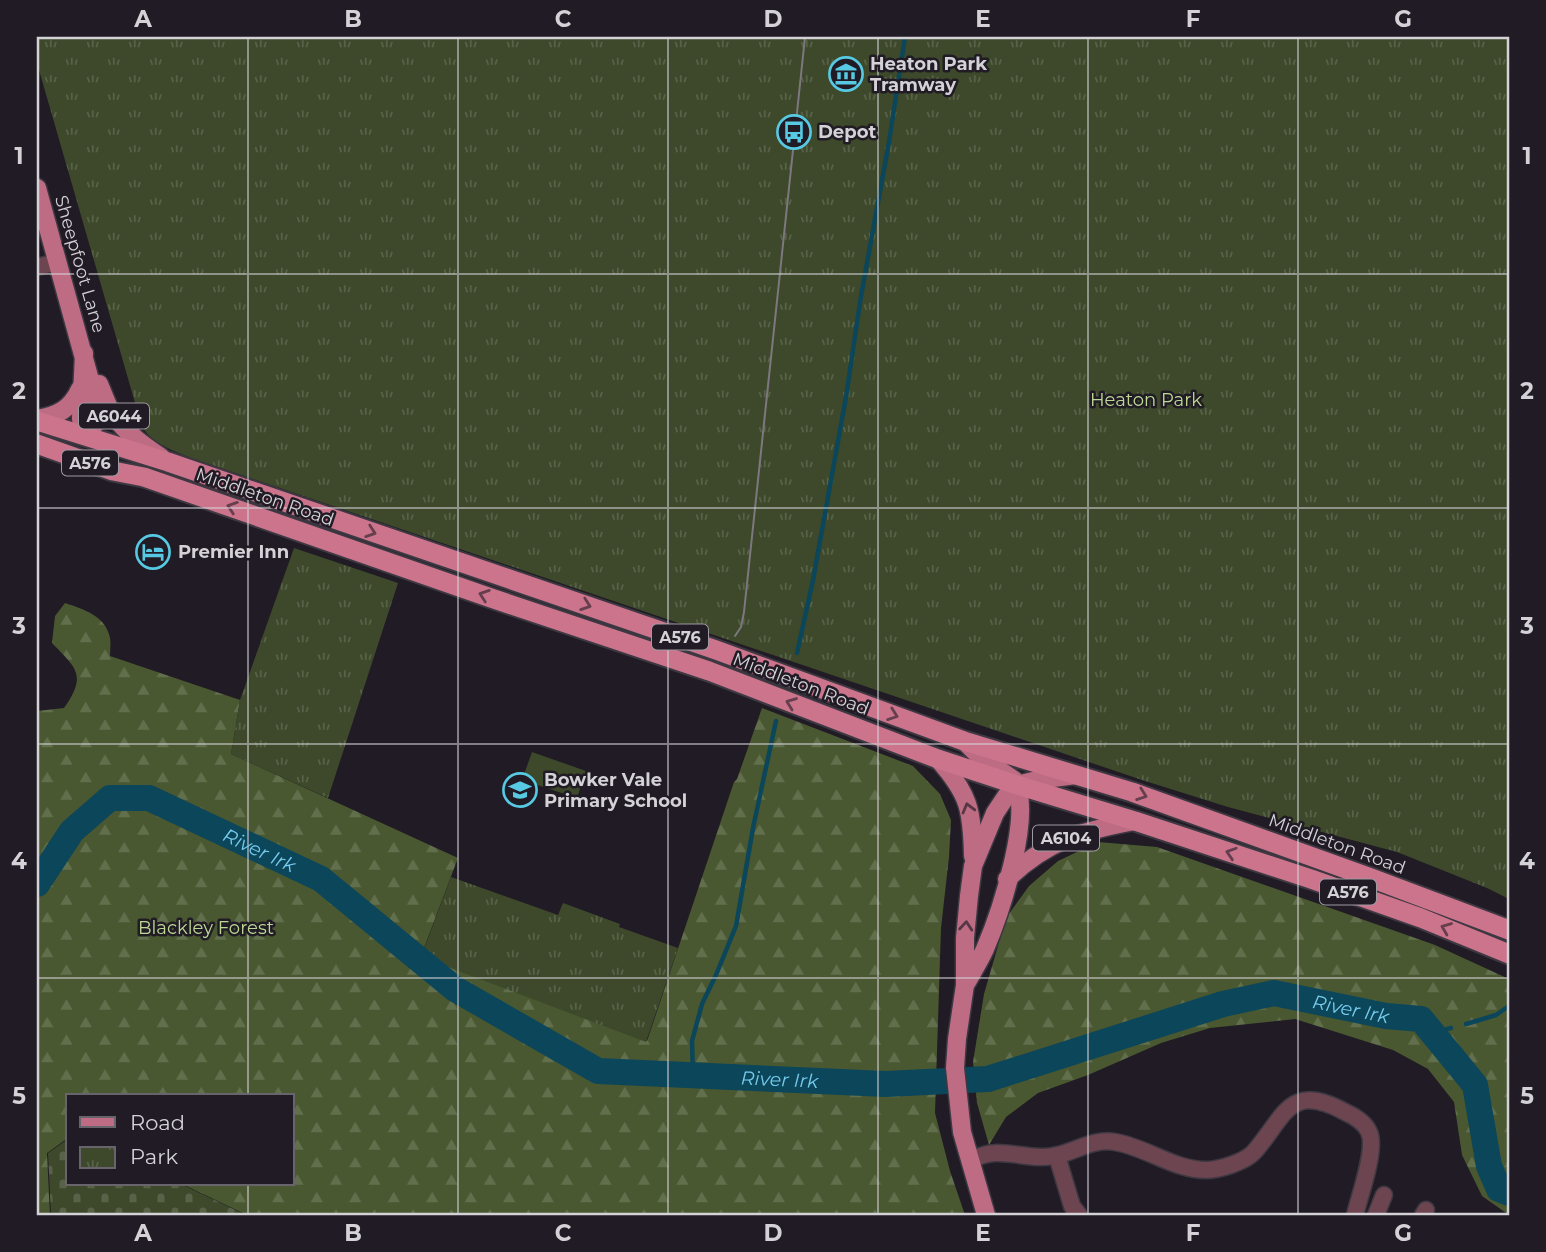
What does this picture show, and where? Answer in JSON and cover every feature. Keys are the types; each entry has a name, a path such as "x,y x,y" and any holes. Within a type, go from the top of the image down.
{"highway":[{"name":"Middleton Road","path":"37,420 168,462 716,650 964,741 1132,792 1509,930"},
{"name":"A576","path":"59,452 86,436 95,450 128,464 144,477"},
{"name":"Middleton Road","path":"37,446 113,471 144,477 709,671 938,759 1135,821 1409,914 1509,954"},
{"path":"283,501 296,521 297,530"}],"main road":[{"name":"Sheepfoot Lane","path":"37,188 84,353 96,411 93,428 86,436 81,418 84,353"},
{"name":"Sheepfoot Lane","path":"84,353 113,414 122,426 168,462"},
{"name":"A6044","path":"37,420 64,411 72,403 81,385"},
{"path":"964,741 978,755 1009,775 1017,785 1077,775"},
{"name":"A6104","path":"938,759 955,779 966,799 972,831 973,866 965,938 965,985 957,1038 956,1068 962,1132 970,1160"},
{"name":"A6104","path":"973,866 995,813 1017,785"},
{"name":"A6104","path":"965,985 984,950 1018,837 1017,785"},
{"name":"A6104","path":"1007,879 1034,856 1062,840 1090,830 1135,821"},
{"path":"970,1160 986,1215"}],"street":[{"path":"37,267 58,262"},
{"path":"970,1160 994,1153 1057,1156 1104,1141 1117,1142 1203,1171 1218,1170 1253,1154 1287,1109 1304,1101 1317,1101 1332,1104 1351,1115 1369,1132 1370,1155 1355,1215"},
{"path":"1057,1156 1072,1206 1079,1215"},
{"path":"1376,1215 1384,1195"}],"green space":[{"name":"Heaton Park","path":"37,37 1509,37 1509,899 1397,852 1228,807 1142,780 203,462 164,446 145,431 140,420 37,63"},
{"path":"294,548 398,583 328,798 231,754 240,700"},
{"name":"Blackley Forest","path":"65,603 93,614 108,630 110,656 240,700 231,754 458,858 421,956 647,1041 734,782 762,708 913,766 940,794 951,820 941,928 935,1113 965,1215 247,1215 186,1186 294,1186 294,1094 66,1094 66,1139 47,1153 50,1215 37,1215 37,711 64,708 77,680 73,666 52,643 55,616"},
{"path":"532,752 586,771 577,798 522,780"},
{"path":"1098,842 1157,847 1435,945 1509,979 1509,1215 1482,1196 1462,1155 1454,1102 1428,1069 1393,1050 1295,1019 1210,1028 1161,1043 1088,1075 1038,1093 1006,1117 989,1145 977,1103 973,1062 984,994 1006,918 1029,886 1058,861"},
{"path":"451,877 558,915 563,903 678,948 646,1042 421,957"},
{"path":"66,1140 66,1186 185,1186 246,1215 51,1215 48,1153"}],"waterway":[{"path":"797,653 846,397 905,37"},
{"path":"693,1075 692,1041 702,1004 736,926 776,721"},
{"name":"River Irk","path":"37,884 72,831 110,798 149,798 321,879 455,989 598,1071 886,1084 988,1079 1223,1004 1274,993 1386,1016 1421,1019 1475,1085 1489,1166 1499,1189 1509,1193"},
{"path":"1466,1024 1496,1015 1509,1006"},
{"path":"1432,1033 1451,1028"}],"tram line":[{"path":"735,636 741,627 744,612 805,37"}],"place":[{"name":"Heaton Park Tramway","path":"846,74"},
{"name":"Depot","path":"794,132"},
{"name":"Premier Inn","path":"153,552"},
{"name":"Bowker Vale Primary School","path":"520,790"}]}
